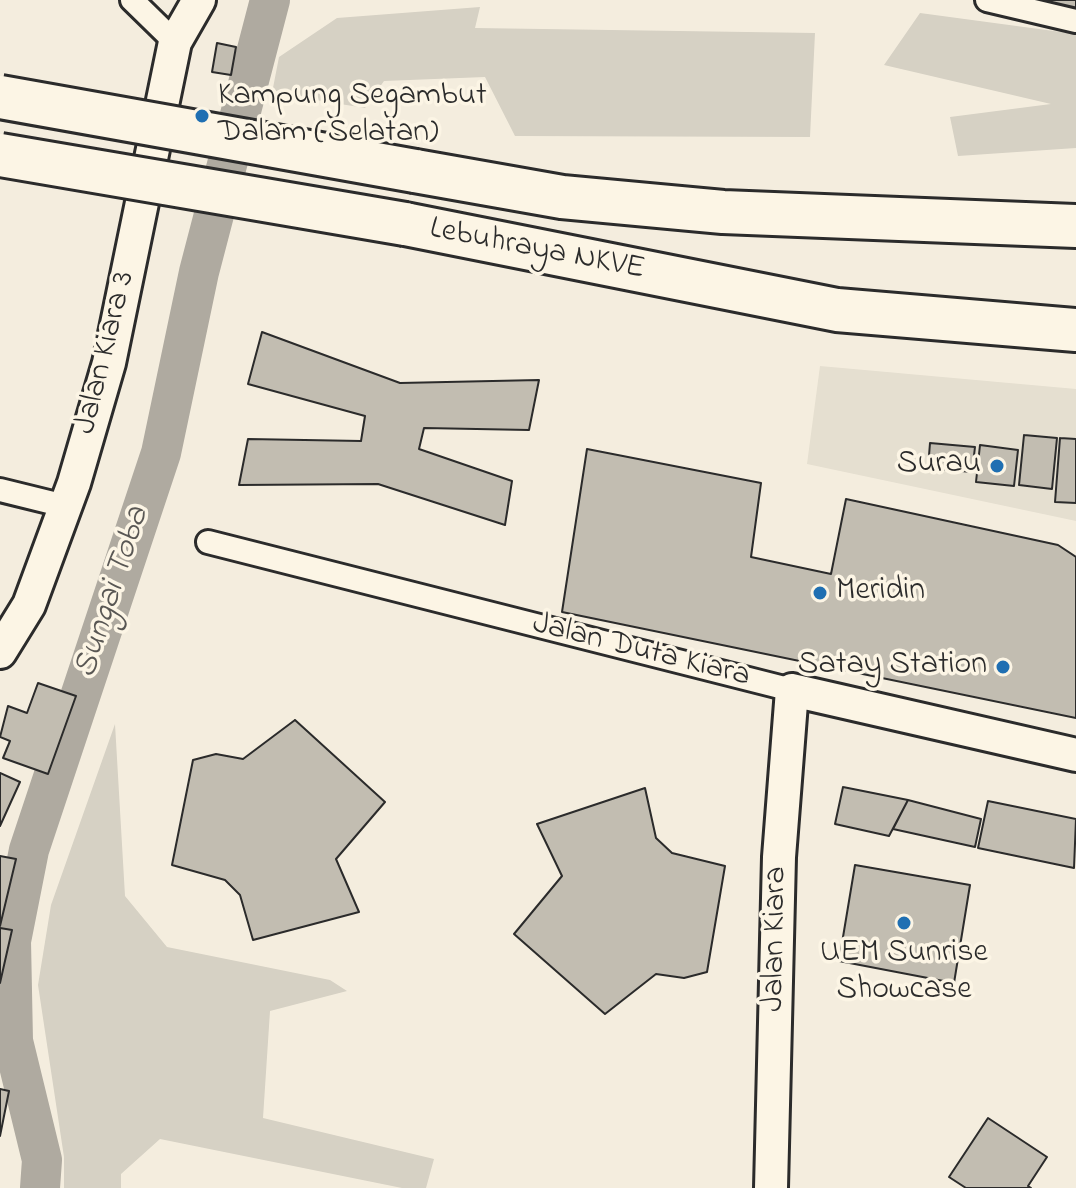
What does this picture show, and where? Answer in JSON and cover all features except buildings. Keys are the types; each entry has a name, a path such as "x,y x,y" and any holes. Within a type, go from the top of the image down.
{"highway":[{"name":"Lebuhraya NKVE","path":"0,97 562,197 723,212 1076,226"},
{"name":"Lebuhraya NKVE","path":"0,155 405,224 837,310 1076,330"}],"main road":[{"name":"Jalan Kiara 3","path":"0,652 29,605 65,506 109,363 175,42 199,0"},
{"name":"Jalan Duta Kiara","path":"792,690 1076,755"},
{"name":"Jalan Kiara","path":"771,1188 780,826 792,690"}],"street":[{"path":"132,0 175,42"},
{"path":"987,0 1076,21"},
{"path":"0,490 65,506"},
{"name":"Jalan Duta Kiara","path":"208,542 792,690"}],"shaded area":[{"path":"480,7 475,28 815,33 810,137 515,136 485,77 384,81 365,108 272,93 279,57 337,18"},
{"path":"920,13 1076,34 1076,148 958,156 950,117 1051,104 884,65"},
{"path":"820,366 1076,389 1076,521 807,464"},
{"path":"115,724 125,896 167,947 330,980 347,991 270,1011 263,1118 434,1159 426,1188 402,1188 160,1139 121,1174 121,1188 64,1188 64,1157 38,985 51,905"}],"waterway":[{"name":"Sungai Toba","path":"40,1188 42,1160 13,1041 11,941 29,850 161,453 199,272 270,0"}],"place":[{"name":"Kampung Segambut Dalam (Selatan)","path":"202,116"},
{"name":"Surau","path":"997,466"},
{"name":"Meridin","path":"820,593"},
{"name":"Satay Station","path":"1003,667"},
{"name":"UEM Sunrise Showcase","path":"904,923"}]}
